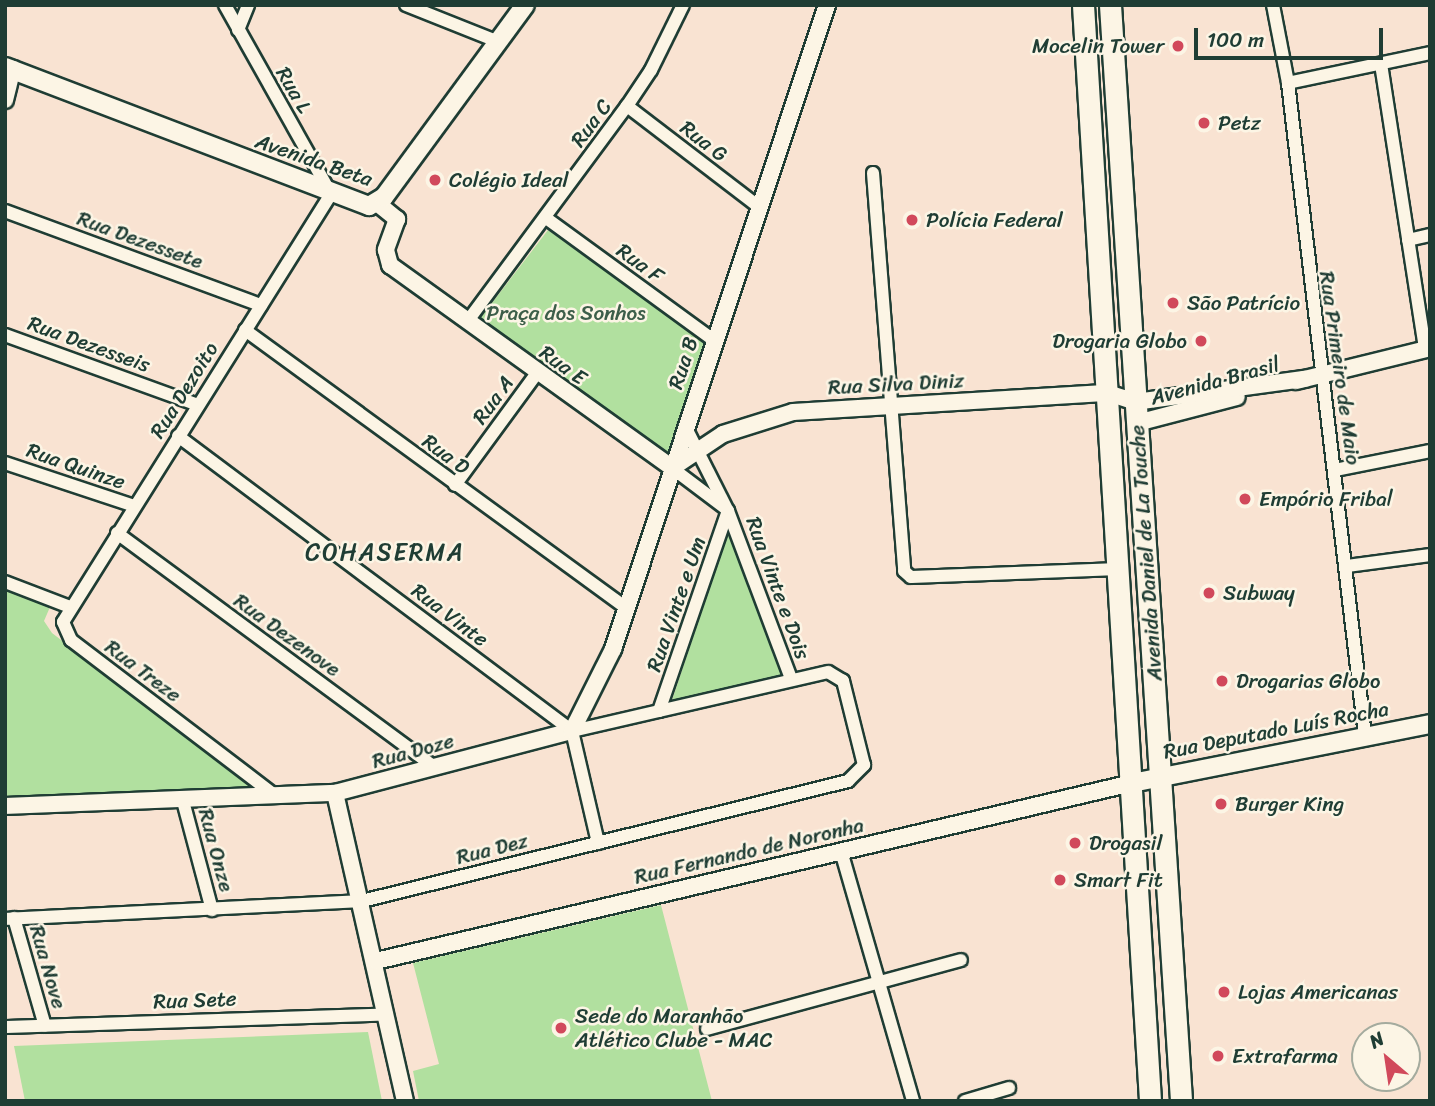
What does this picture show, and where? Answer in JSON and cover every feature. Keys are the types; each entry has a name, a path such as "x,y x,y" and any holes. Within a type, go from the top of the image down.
{"main road":[{"name":"Avenida Beta","path":"9,68 363,205 377,203 525,5"},
{"name":"Avenida Daniel de La Touche","path":"1083,5 1150,1101"},
{"name":"Avenida Daniel de La Touche","path":"1110,5 1181,1101"},
{"path":"1110,422 1136,413"},
{"name":"Rua Deputado Luís Rocha","path":"1132,783 1430,724"}],"street":[{"name":"Rua L","path":"225,5 331,194"},
{"path":"238,30 248,5"},
{"path":"406,5 499,42"},
{"name":"Rua C","path":"467,322 546,218 651,70 683,5"},
{"name":"Rua B","path":"572,731 601,680 827,5"},
{"name":"Rua Primeiro de Maio","path":"1273,5 1288,83 1312,377 1335,470 1365,736"},
{"path":"1288,83 1430,53"},
{"path":"1381,64 1427,349"},
{"path":"5,100 9,68"},
{"name":"Rua G","path":"626,106 759,207"},
{"path":"873,173 901,566 906,574 1119,569"},
{"name":"Rua Dezoito","path":"70,607 331,194"},
{"name":"Rua E","path":"377,203 398,222 386,250 387,261 537,373 672,468"},
{"name":"Rua Dezessete","path":"5,211 261,305"},
{"name":"Rua F","path":"546,218 713,340"},
{"path":"1408,240 1430,235"},
{"name":"Rua D","path":"245,330 626,608"},
{"name":"Rua Dezesseis","path":"5,335 198,405"},
{"name":"Avenida Brasil","path":"1136,413 1312,377 1427,349"},
{"name":"Rua A","path":"455,485 537,373"},
{"name":"Rua Silva Diniz","path":"672,468 698,448 769,417 890,405 1108,393 1136,413"},
{"name":"Rua Vinte e Dois","path":"685,426 728,511 791,679"},
{"name":"Rua Vinte","path":"178,436 572,731"},
{"path":"1335,470 1430,450"},
{"name":"Rua Quinze","path":"5,463 134,506"},
{"name":"Rua Vinte e Dois","path":"672,468 728,511"},
{"name":"Rua Vinte e Um","path":"659,711 728,511"},
{"name":"Rua Dezenove","path":"117,533 434,767"},
{"path":"1347,566 1430,555"},
{"path":"5,582 70,607"},
{"name":"Rua Treze","path":"70,607 63,622 71,640 277,797"},
{"name":"Rua Doze","path":"5,806 335,793 572,731 822,672"},
{"name":"Rua Dez","path":"9,918 362,901 858,775 863,760 843,681 822,672"},
{"path":"572,731 598,843"},
{"name":"Rua Fernando de Noronha","path":"376,961 1132,783"},
{"path":"335,793 376,961 405,1101"},
{"name":"Rua Onze","path":"183,801 212,910"},
{"path":"841,851 913,1101"},
{"name":"Rua Nove","path":"9,918 45,1026"},
{"path":"707,1029 961,960"},
{"name":"Rua Sete","path":"5,1027 387,1014"},
{"path":"965,1101 1009,1088"}],"green space":[{"name":"Praça dos Sonhos","path":"548,230 706,343 668,456 478,321"},
{"path":"728,533 781,675 671,703"},
{"path":"5,590 50,607 44,621 52,633 254,788 5,798"},
{"name":"Sede do Maranhão Atlético Clube - MAC","path":"661,905 712,1101 419,1101 413,1071 439,1064 413,963"},
{"path":"368,1032 382,1101 25,1101 14,1046"}],"place":[{"name":"Mocelin Tower","path":"1178,46"},
{"name":"Petz","path":"1204,123"},
{"name":"Colégio Ideal","path":"435,180"},
{"name":"Polícia Federal","path":"912,220"},
{"name":"São Patrício","path":"1173,303"},
{"name":"Drogaria Globo","path":"1201,341"},
{"name":"Empório Fribal","path":"1245,499"},
{"name":"Subway","path":"1209,593"},
{"name":"Drogarias Globo","path":"1222,681"},
{"name":"Burger King","path":"1221,804"},
{"name":"Drogasil","path":"1075,843"},
{"name":"Smart Fit","path":"1060,880"},
{"name":"Lojas Americanas","path":"1224,992"},
{"name":"Sede do Maranhão Atlético Clube - MAC","path":"561,1028"},
{"name":"Extrafarma","path":"1218,1056"}],"district":[{"name":"COHASERMA","path":"385,553"}]}
